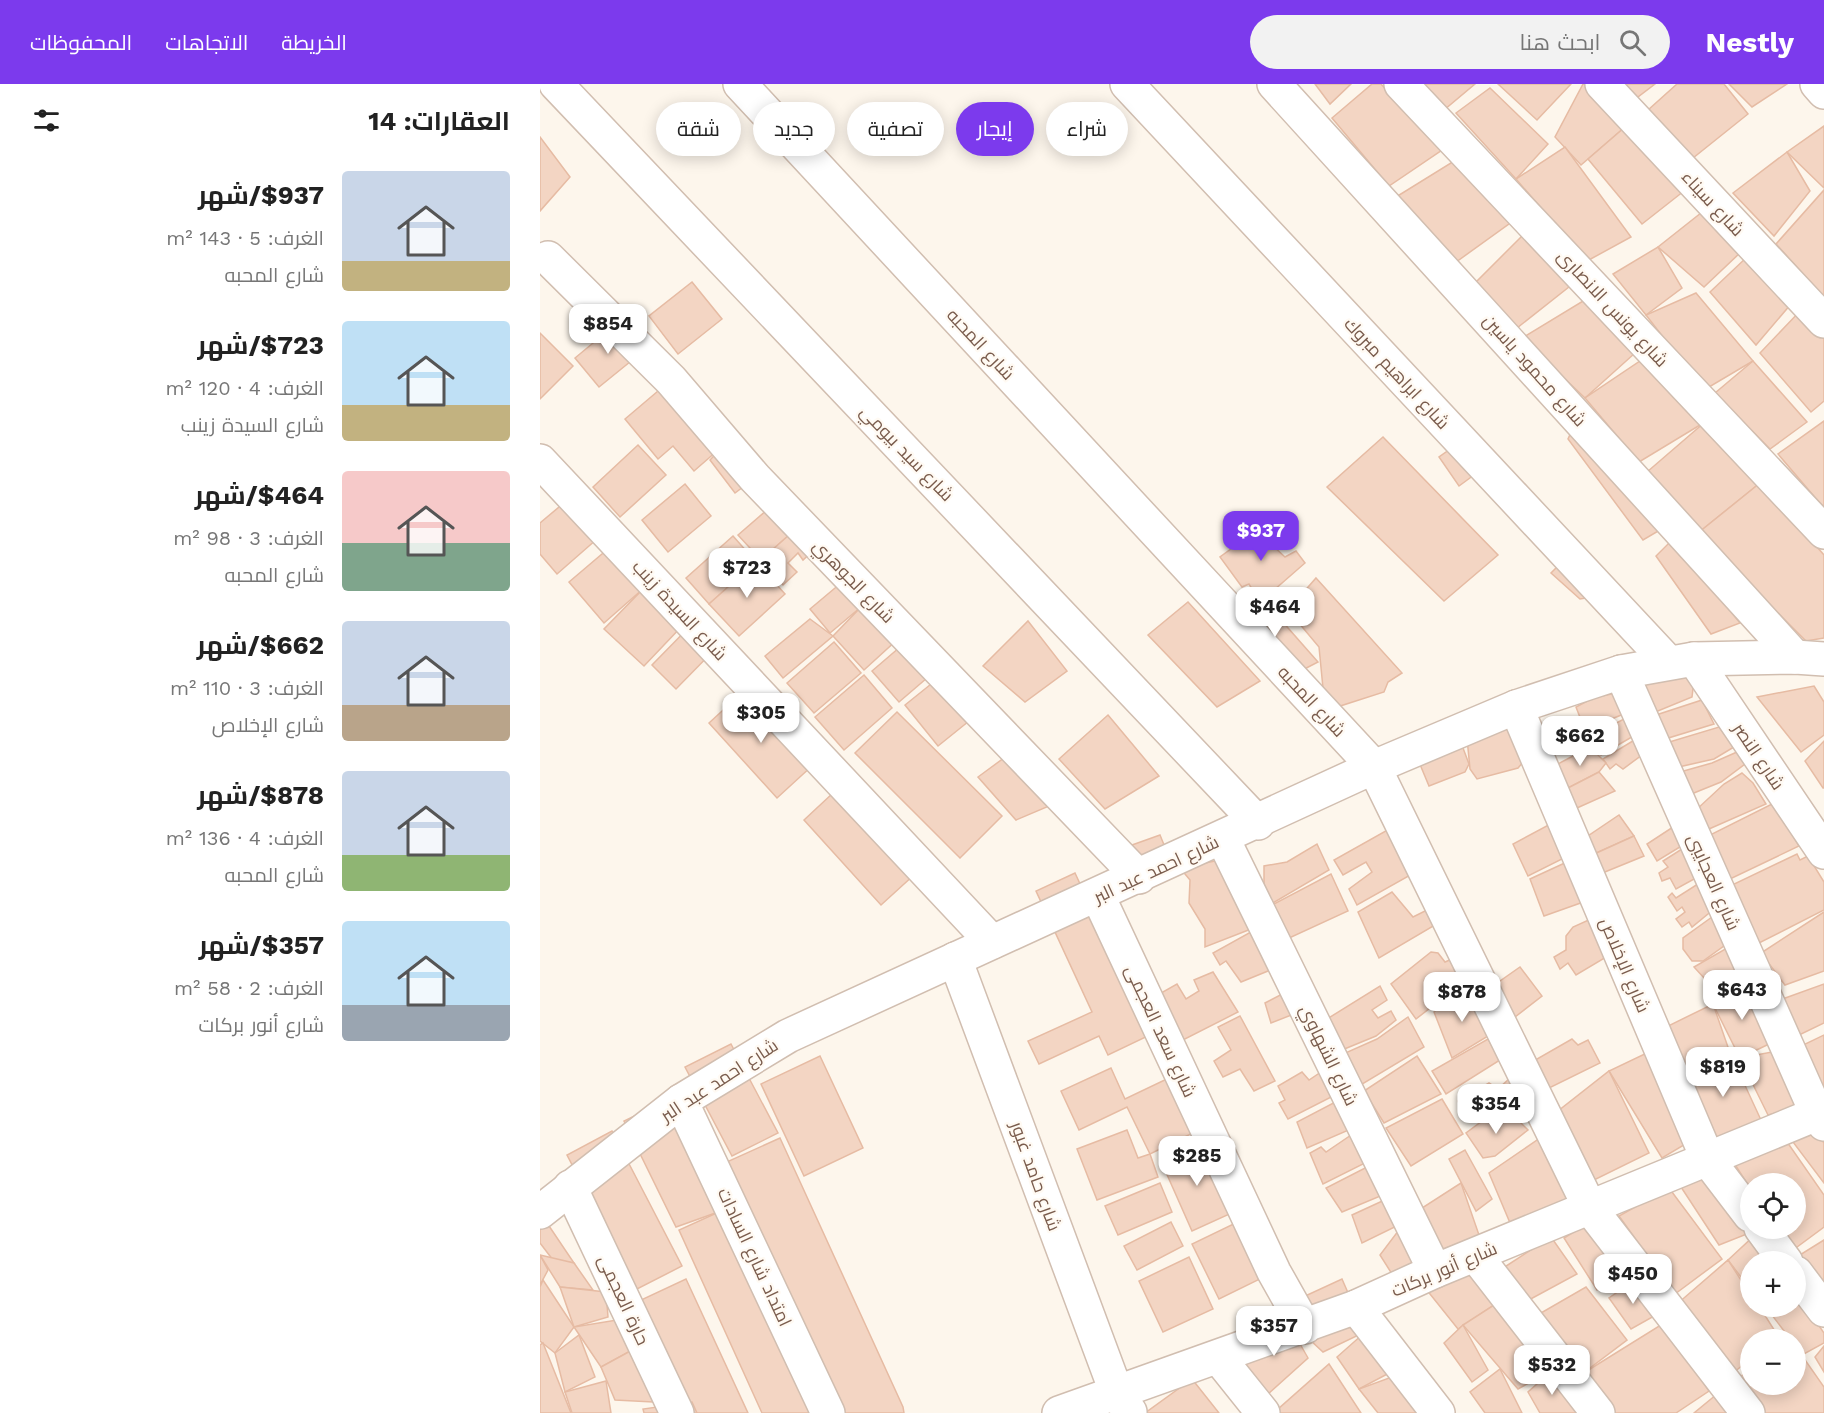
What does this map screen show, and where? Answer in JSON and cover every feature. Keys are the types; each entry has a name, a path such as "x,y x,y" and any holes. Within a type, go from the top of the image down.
{"street":[{"name":"شارع سيد بيومي","path":"556,84 1258,823"},
{"name":"شارع المحبه","path":"740,84 1374,767 1590,1208 1748,1413"},
{"name":"شارع ابراهيم مبروك","path":"1126,84 1681,661"},
{"name":"شارع محمود ياسين","path":"1274,84 1810,658"},
{"name":"شارع يونس الانصارى","path":"1401,84 1824,531"},
{"name":"شارع سيناء","path":"1602,84 1824,321"},
{"path":"1816,84 1824,92"},
{"name":"شارع الجوهري","path":"548,258 672,380 755,478 1139,877"},
{"name":"شارع السيدة زينب","path":"540,461 992,942"},
{"name":"شارع احمد عبد البر","path":"540,1212 681,1101 788,1036 1258,823 1374,767 1516,707 1622,672 1681,661 1810,658"},
{"name":"شارع النصر","path":"1681,661 1824,852"},
{"name":"شارع العجايبى","path":"1622,672 1822,1116"},
{"name":"شارع الإخلاص","path":"1516,707 1708,1160 1740,1202"},
{"name":"شارع الشهاوي","path":"1223,839 1435,1271"},
{"name":"شارع سعد العجمى","path":"1098,896 1274,1272 1305,1327"},
{"name":"شارع حامد غبور","path":"955,959 1124,1403"},
{"name":"امتداد شارع السادات","path":"681,1101 828,1413"},
{"name":"شارع أنور بركات","path":"1059,1413 1124,1403 1219,1358 1356,1307 1435,1271 1822,1116"},
{"name":"حارة العجمى","path":"570,1187 677,1413"},
{"path":"1476,1256 1598,1413"},
{"path":"1806,1286 1824,1310"},
{"path":"1356,1307 1438,1413"},
{"path":"1219,1358 1263,1413"}],"building":[{"path":"1315,84 1351,84 1330,104"},
{"path":"1372,84 1381,84 1442,150 1389,186 1332,118"},
{"path":"1421,84 1475,84 1444,110"},
{"path":"1498,84 1571,84 1537,120"},
{"path":"1583,84 1587,84 1625,127 1581,165 1555,137"},
{"path":"1620,84 1655,84 1634,100"},
{"path":"1677,84 1724,84 1748,114 1693,158 1648,110"},
{"path":"1729,84 1787,84 1752,107"},
{"path":"1490,88 1548,144 1516,179 1456,113"},
{"path":"1824,126 1824,188 1787,152"},
{"path":"1625,127 1684,191 1642,224 1588,159"},
{"path":"540,137 570,177 540,211"},
{"path":"1565,147 1631,237 1587,261 1516,179"},
{"path":"1787,152 1810,191 1774,236 1733,193"},
{"path":"1467,153 1513,221 1452,265 1396,197"},
{"path":"1824,190 1824,297 1776,244"},
{"path":"1706,209 1742,251 1704,287 1658,247"},
{"path":"1525,233 1574,283 1517,328 1472,286"},
{"path":"1658,247 1682,288 1646,315 1613,274"},
{"path":"1748,256 1791,304 1756,345 1710,292"},
{"path":"692,282 722,319 678,354 649,316"},
{"path":"1696,293 1753,361 1704,390 1646,315"},
{"path":"1588,298 1635,353 1585,398 1522,338"},
{"path":"1801,310 1824,337 1824,401 1811,412 1760,353"},
{"path":"616,324 641,353 599,387 575,358"},
{"path":"540,333 573,366 540,399"},
{"path":"1646,357 1705,422 1639,462 1585,398"},
{"path":"1753,361 1807,422 1770,449 1715,393"},
{"path":"671,380 725,444 694,471 673,446 658,459 625,419"},
{"path":"1824,421 1824,508 1778,454"},
{"path":"1705,422 1760,483 1698,533 1647,472"},
{"path":"1573,428 1665,527 1643,540 1568,439"},
{"path":"1383,437 1498,555 1444,601 1327,487"},
{"path":"1466,438 1489,464 1459,486 1439,457"},
{"path":"725,444 755,478 735,493 710,460"},
{"path":"638,445 666,475 620,517 593,487"},
{"path":"1760,483 1824,555 1824,638 1806,641 1698,533"},
{"path":"685,484 711,516 668,552 642,520"},
{"path":"565,502 597,539 557,574 540,554 540,523"},
{"path":"776,502 798,527 761,560 738,535"},
{"path":"1268,522 1278,536 1270,543 1285,557 1296,551 1305,563 1267,596 1261,591 1255,594 1249,584 1242,587 1220,557"},
{"path":"798,527 817,547 803,560 798,553 788,563 797,572 783,585 761,560"},
{"path":"733,536 756,562 709,604 686,578"},
{"path":"1673,539 1740,623 1711,634 1656,556"},
{"path":"609,548 644,588 604,623 569,582"},
{"path":"1568,556 1605,595 1580,599 1551,573"},
{"path":"756,562 785,594 739,636 709,604"},
{"path":"1316,578 1402,673 1388,682 1384,692 1337,707 1323,688 1319,647 1288,610"},
{"path":"841,583 861,607 830,633 810,609"},
{"path":"644,588 683,625 644,666 604,629"},
{"path":"1259,595 1318,662 1289,677 1236,620"},
{"path":"1188,602 1260,681 1217,707 1148,635"},
{"path":"861,607 899,638 864,670 833,636"},
{"path":"697,619 721,643 676,689 652,665"},
{"path":"810,619 833,636 783,678 765,656"},
{"path":"1028,621 1067,671 1025,702 983,666"},
{"path":"907,641 934,672 899,702 872,671"},
{"path":"834,642 861,673 814,713 787,683"},
{"path":"951,668 984,709 938,746 905,705"},
{"path":"864,675 892,708 844,750 815,717"},
{"path":"1687,675 1694,680 1692,697 1653,713 1642,680"},
{"path":"1814,686 1824,702 1824,735 1801,752 1757,697"},
{"path":"746,689 813,765 777,798 709,723"},
{"path":"1616,693 1626,713 1585,730 1576,707 1593,698"},
{"path":"1702,700 1714,724 1665,739 1653,716"},
{"path":"1516,707 1530,754 1518,768 1477,779 1470,769 1466,728"},
{"path":"897,712 1002,816 960,858 855,753"},
{"path":"1108,715 1159,776 1105,809 1059,759"},
{"path":"1626,718 1637,734 1601,755 1589,737"},
{"path":"1719,727 1734,747 1714,759 1674,768 1666,743"},
{"path":"1457,732 1469,764 1465,772 1429,786 1419,762"},
{"path":"1636,739 1646,752 1623,769 1616,764 1610,769 1603,759"},
{"path":"1027,741 1075,795 1016,820 978,777"},
{"path":"1824,741 1824,788 1823,788 1805,761"},
{"path":"1590,747 1606,763 1599,772 1566,789 1556,765"},
{"path":"1737,752 1745,764 1721,782 1689,795 1680,772 1712,763"},
{"path":"1599,772 1615,791 1577,808 1566,789"},
{"path":"1742,773 1753,783 1766,804 1709,829 1696,810 1724,784"},
{"path":"848,779 926,864 881,905 804,820"},
{"path":"1774,803 1799,846 1730,879 1710,835"},
{"path":"1619,815 1634,836 1592,855 1582,840"},
{"path":"1556,821 1574,853 1528,876 1513,844"},
{"path":"1673,827 1688,842 1657,861 1647,844"},
{"path":"1391,828 1414,873 1357,905 1349,889 1372,872 1366,862 1343,875 1334,860"},
{"path":"1160,835 1171,862 1104,855"},
{"path":"1634,836 1644,856 1600,874 1592,855"},
{"path":"1317,844 1329,870 1273,903 1264,886 1264,866 1287,862"},
{"path":"1685,847 1705,873 1676,889 1670,878 1662,881 1659,873 1668,867 1663,861"},
{"path":"1797,854 1800,860 1808,856 1824,882 1824,910 1759,943 1732,885"},
{"path":"1220,860 1251,929 1205,947 1205,929 1189,903 1190,880 1180,868"},
{"path":"1569,861 1589,900 1544,916 1530,879"},
{"path":"1075,873 1150,1035 1108,1055 1099,1036 1039,1064 1028,1041 1092,1012 1036,891"},
{"path":"1331,874 1348,911 1287,939 1270,906"},
{"path":"1701,882 1719,905 1692,927 1689,922 1682,927 1676,919 1685,912 1682,907 1677,911 1668,897 1672,893 1676,898"},
{"path":"1392,892 1413,917 1427,910 1435,925 1379,958 1358,912"},
{"path":"1824,912 1824,971 1785,985 1761,953"},
{"path":"1712,917 1728,943 1703,961 1692,961 1683,949 1683,938"},
{"path":"1593,918 1608,956 1576,975 1568,963 1560,969 1554,957 1566,950 1566,936 1573,927"},
{"path":"1258,928 1278,967 1241,982 1226,961 1220,965 1213,953"},
{"path":"1734,944 1749,982 1732,991 1715,990 1694,967"},
{"path":"1431,952 1438,953 1445,962 1452,959 1471,976 1416,1019 1391,984"},
{"path":"1520,967 1542,996 1515,1017 1493,986"},
{"path":"1213,972 1238,1012 1181,1041 1161,993 1177,984 1186,999 1199,991 1194,980"},
{"path":"1749,982 1769,1044 1740,1058 1713,1004"},
{"path":"1824,984 1824,1023 1795,1037 1777,1001"},
{"path":"1380,986 1387,1000 1372,1010 1378,1018 1391,1011 1396,1020 1376,1036 1342,1050 1327,1019"},
{"path":"1462,990 1467,997 1474,993 1493,1033 1452,1058 1434,1012"},
{"path":"1288,991 1299,1012 1271,1023 1265,1003"},
{"path":"1713,1004 1730,1053 1679,1070 1662,1029"},
{"path":"1240,1016 1275,1081 1254,1091 1240,1069 1223,1077 1214,1061 1231,1050 1218,1027"},
{"path":"1408,1017 1424,1047 1359,1086 1343,1054 1377,1039"},
{"path":"1824,1035 1824,1095 1801,1046"},
{"path":"1488,1039 1500,1060 1446,1094 1432,1071"},
{"path":"1572,1039 1578,1045 1588,1040 1600,1063 1543,1091 1530,1063"},
{"path":"731,1044 778,1133 732,1156 685,1067"},
{"path":"1788,1049 1801,1107 1768,1115 1740,1058"},
{"path":"1653,1050 1689,1142 1662,1158 1609,1071"},
{"path":"1730,1053 1761,1120 1716,1140 1684,1080"},
{"path":"820,1056 863,1148 804,1176 761,1084"},
{"path":"1417,1056 1441,1094 1384,1123 1364,1091"},
{"path":"1111,1068 1125,1099 1173,1076 1199,1130 1150,1154 1127,1107 1079,1130 1061,1091"},
{"path":"1327,1068 1343,1091 1288,1119 1279,1103 1285,1100 1278,1086 1302,1072 1309,1080"},
{"path":"1609,1071 1649,1153 1592,1181 1558,1111"},
{"path":"1509,1079 1521,1096 1508,1107 1500,1100 1483,1113 1475,1109 1464,1115 1458,1101 1489,1083 1498,1089"},
{"path":"671,1098 721,1211 676,1227 624,1121"},
{"path":"1343,1098 1358,1126 1307,1148 1297,1122"},
{"path":"1442,1099 1463,1134 1411,1166 1386,1128"},
{"path":"1512,1114 1528,1130 1495,1156 1483,1158 1466,1133 1489,1116 1497,1123"},
{"path":"1814,1129 1824,1143 1824,1183 1793,1142"},
{"path":"1127,1130 1138,1158 1150,1154 1158,1177 1097,1200 1077,1149"},
{"path":"612,1131 682,1266 637,1289 567,1155"},
{"path":"1357,1131 1373,1159 1323,1184 1310,1153 1321,1147 1326,1152"},
{"path":"780,1138 904,1413 833,1413 720,1165"},
{"path":"1540,1138 1576,1201 1513,1230 1489,1173"},
{"path":"1785,1139 1824,1195 1824,1227 1793,1250 1786,1239 1806,1239 1806,1173 1740,1173 1734,1163"},
{"path":"1202,1142 1234,1212 1192,1231 1161,1161"},
{"path":"1465,1150 1492,1199 1476,1211 1449,1159"},
{"path":"1371,1165 1390,1192 1342,1212 1326,1188"},
{"path":"1707,1175 1740,1224 1740,1237 1719,1245 1681,1187"},
{"path":"1160,1183 1172,1212 1118,1235 1105,1206"},
{"path":"1461,1183 1479,1235 1442,1250 1422,1208"},
{"path":"1669,1188 1722,1259 1675,1294 1619,1216"},
{"path":"1391,1197 1405,1222 1362,1243 1352,1215"},
{"path":"721,1211 813,1413 762,1413 679,1230"},
{"path":"1248,1217 1274,1272 1219,1299 1192,1244"},
{"path":"545,1220 574,1263 553,1260 540,1243 540,1230"},
{"path":"1171,1222 1183,1246 1137,1270 1124,1246"},
{"path":"1405,1222 1420,1261 1392,1274 1380,1255"},
{"path":"1590,1222 1620,1274 1597,1290 1564,1238"},
{"path":"1551,1237 1577,1274 1527,1301 1500,1270"},
{"path":"1751,1239 1758,1239 1766,1251 1740,1251 1740,1276 1728,1260"},
{"path":"1824,1240 1824,1298 1806,1273 1806,1251"},
{"path":"540,1255 548,1270 540,1285"},
{"path":"540,1255 574,1263 593,1290 560,1287"},
{"path":"1189,1257 1213,1309 1163,1332 1139,1281"},
{"path":"1728,1260 1740,1279 1740,1317 1766,1317 1774,1329 1740,1329 1740,1367 1732,1374 1677,1304"},
{"path":"1471,1268 1494,1305 1458,1329 1426,1289"},
{"path":"686,1279 748,1413 694,1413 641,1300"},
{"path":"1342,1279 1365,1332 1323,1352 1277,1309"},
{"path":"543,1280 574,1327 555,1353 540,1341 540,1287"},
{"path":"1635,1280 1656,1315 1631,1329 1609,1298"},
{"path":"560,1287 606,1292 608,1317 574,1327"},
{"path":"1586,1287 1627,1340 1582,1374 1534,1317"},
{"path":"1494,1305 1554,1369 1518,1389 1463,1325"},
{"path":"1806,1307 1824,1333 1824,1343 1806,1353 1806,1329 1783,1329 1773,1317 1806,1317"},
{"path":"1283,1314 1308,1358 1268,1394 1238,1365"},
{"path":"1381,1318 1412,1361 1359,1389 1337,1357"},
{"path":"623,1319 645,1343 601,1367 574,1327"},
{"path":"1664,1323 1709,1391 1676,1413 1614,1413 1582,1374"},
{"path":"1463,1325 1488,1370 1472,1382 1444,1343"},
{"path":"579,1335 595,1377 565,1392 555,1353"},
{"path":"543,1343 571,1413 540,1413 540,1345"},
{"path":"645,1343 672,1403 615,1400 601,1367"},
{"path":"1824,1346 1824,1372 1815,1357"},
{"path":"1806,1361 1824,1387 1824,1413 1765,1413 1752,1395 1806,1395"},
{"path":"1329,1364 1361,1413 1279,1413 1277,1410"},
{"path":"1419,1367 1427,1413 1378,1413 1359,1389"},
{"path":"1500,1369 1522,1413 1485,1413 1470,1392"},
{"path":"1554,1369 1578,1413 1540,1413 1528,1392"},
{"path":"1192,1379 1219,1413 1145,1413"},
{"path":"606,1381 611,1413 572,1413 565,1392"},
{"path":"1717,1394 1730,1413 1694,1413"},
{"path":"692,1402 697,1413 644,1413 643,1409"}]}
